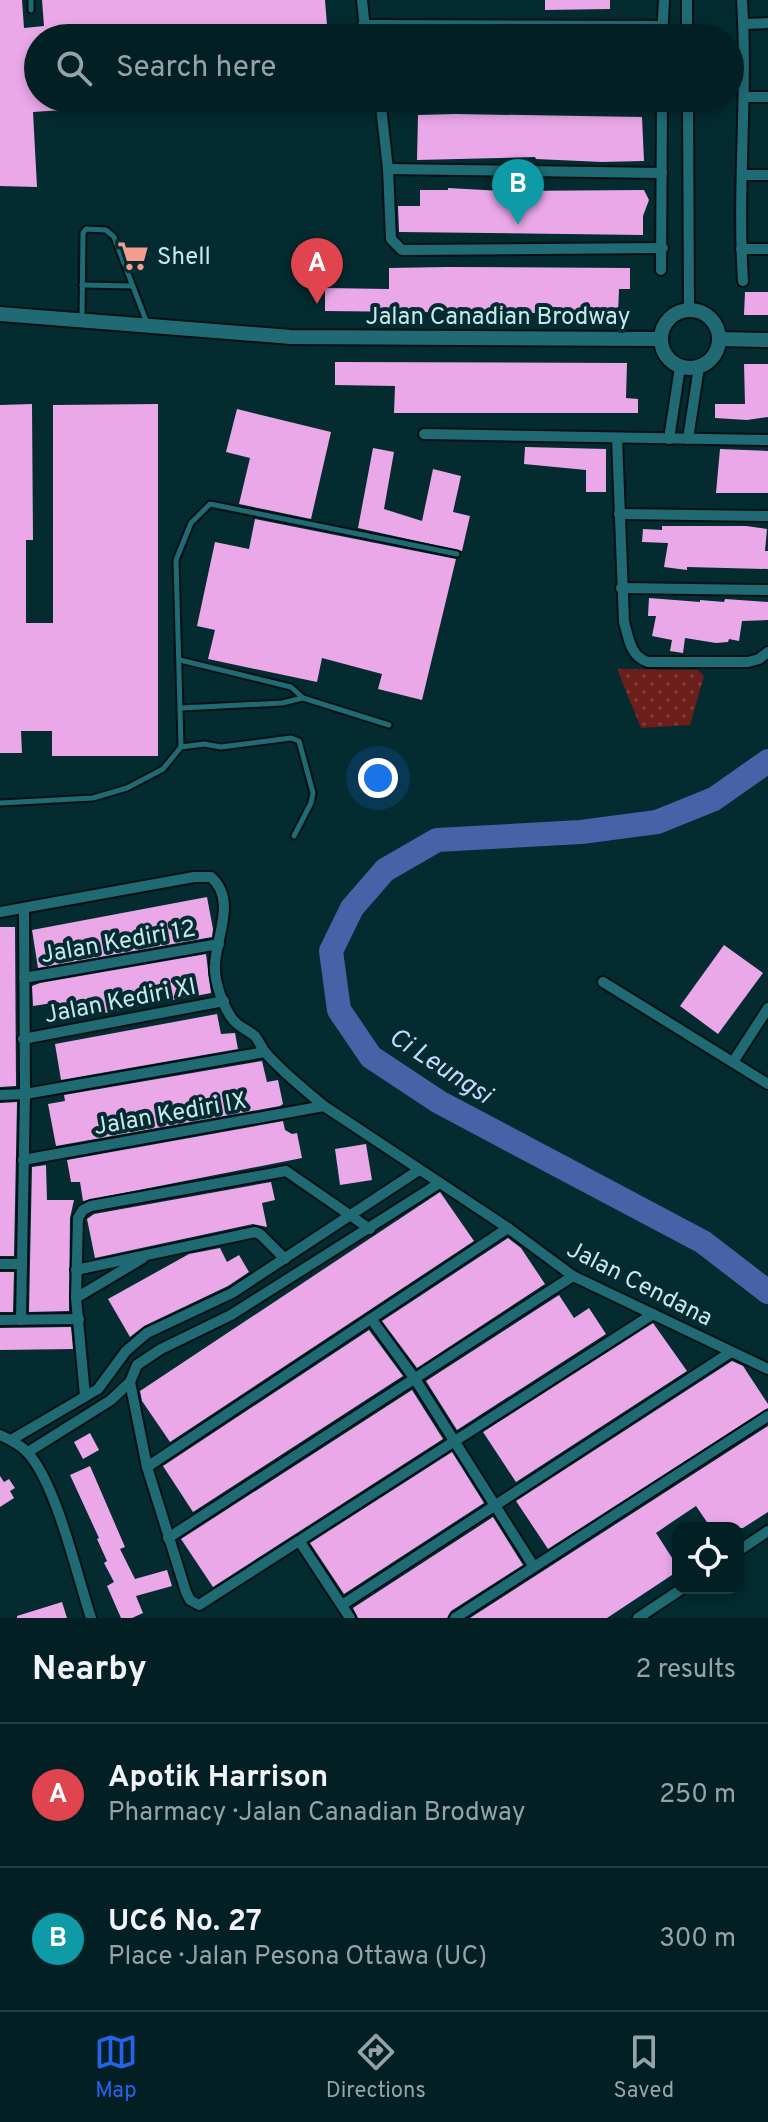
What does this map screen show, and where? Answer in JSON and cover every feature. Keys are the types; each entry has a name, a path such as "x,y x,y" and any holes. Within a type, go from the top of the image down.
{"street":[{"path":"362,0 363,24"},
{"path":"662,24 664,0"},
{"path":"687,0 687,24"},
{"path":"742,0 744,97 768,97"},
{"path":"744,24 768,23"},
{"path":"382,112 391,239 402,250 663,248"},
{"path":"661,270 662,112"},
{"path":"688,112 689,310"},
{"path":"743,281 744,112"},
{"path":"388,169 662,173"},
{"path":"743,175 768,175"},
{"path":"741,249 768,249"},
{"path":"689,310 698,311 713,322 719,339 714,356 699,367 680,367 666,356 660,339 672,316 689,310"},
{"name":"Jalan Canadian Brodway","path":"0,314 291,337 660,339"},
{"path":"719,339 768,340"},
{"path":"669,439 680,367"},
{"path":"688,439 699,367"},
{"path":"424,434 768,440"},
{"path":"617,438 624,622 631,648 638,659 648,662 748,662 768,652"},
{"path":"619,514 768,516"},
{"path":"621,588 768,590"},
{"path":"0,912 194,877 211,877 218,883 224,905 215,963 215,976 224,1001"},
{"path":"21,1320 24,909"},
{"name":"Jalan Kediri 12","path":"24,978 219,944"},
{"path":"603,982 768,1084"},
{"name":"Jalan Kediri XI","path":"23,1039 224,1001"},
{"name":"Jalan Cendana","path":"224,1001 237,1025 254,1035 265,1052 324,1106 508,1228 573,1276 768,1369"},
{"path":"733,1062 768,1008"},
{"path":"0,1095 25,1094 265,1052"},
{"name":"Jalan Kediri IX","path":"23,1160 324,1106"},
{"path":"11,1440 98,1389 126,1351 147,1333 232,1293 419,1170"},
{"path":"85,1396 76,1298 78,1218 83,1210 91,1206 286,1171 370,1229"},
{"path":"28,1452 111,1400 130,1382 137,1365 161,1349 231,1315 438,1184"},
{"path":"147,1467 508,1228"},
{"path":"76,1270 255,1232 285,1259"},
{"path":"76,1298 147,1256"},
{"path":"0,1264 21,1264"},
{"path":"168,1538 573,1276"},
{"path":"130,1382 147,1467 168,1538 186,1592 190,1600 199,1605 653,1314"},
{"path":"0,1320 79,1319"},
{"path":"372,1320 415,1379 534,1567"},
{"path":"342,1605 731,1352"},
{"path":"455,1618 768,1416"},
{"path":"0,1435 28,1452 44,1481 61,1523 91,1618"},
{"path":"744,1547 768,1531"},
{"path":"300,1542 350,1618"},
{"path":"638,1618 674,1594"}],"lane":[{"path":"31,0 31,10"},
{"path":"82,319 83,233 86,229 106,230 112,235 148,325"},
{"path":"82,285 132,286"},
{"path":"0,803 93,798 127,788 163,769 181,747 176,560 191,523 210,504 457,554"},
{"path":"180,660 291,687 303,698 389,725"},
{"path":"181,708 282,703 303,698"},
{"path":"181,747 204,744 221,747 296,738 313,793 294,836"}],"shaded area":[{"path":"617,669 698,670 704,676 690,725 641,728"}],"building":[{"path":"0,0 22,0 24,112 33,112 37,187 0,186"},
{"path":"42,0 325,0 327,24 44,24"},
{"path":"545,0 610,0 610,9 545,10"},
{"path":"418,115 642,117 644,161 602,162 535,157 417,160"},
{"path":"420,190 502,191 644,190 649,200 643,216 643,235 399,232 398,206 420,206"},
{"path":"389,268 630,268 630,289 619,289 618,314 325,311 325,288 389,289"},
{"path":"745,292 768,292 768,315 744,315"},
{"path":"335,362 627,363 626,398 638,399 638,413 394,413 395,386 335,385"},
{"path":"744,364 768,364 768,417 747,420 715,418 715,404 745,404"},
{"path":"32,404 33,540 26,540 26,623 53,623 53,405 158,404 158,756 52,756 52,731 21,731 22,753 0,753 0,405"},
{"path":"237,409 331,432 311,519 239,504 250,458 226,452"},
{"path":"525,447 606,449 606,492 586,492 586,470 524,464"},
{"path":"373,448 394,452 384,509 422,521 433,469 461,476 453,512 470,516 462,551 358,528"},
{"path":"720,449 768,451 768,493 716,493"},
{"path":"255,519 456,559 422,700 378,689 382,674 322,658 317,682 208,659 215,630 197,626 215,542 249,549"},
{"path":"662,526 767,529 765,551 768,551 768,569 687,567 687,570 664,567 668,543 642,542 643,529 662,530"},
{"path":"649,598 768,602 768,620 742,621 739,641 729,639 728,642 716,643 685,638 683,653 670,651 672,640 652,636 656,616 648,616"},
{"path":"207,897 212,937 38,968 32,930"},
{"path":"0,927 15,927 16,1086 0,1087"},
{"path":"724,945 763,973 718,1034 680,1006"},
{"path":"206,954 211,993 62,1021 59,1002 33,1006 32,986 40,983"},
{"path":"217,1014 221,1034 235,1033 238,1049 61,1080 55,1044"},
{"path":"262,1061 267,1082 278,1080 283,1104 280,1106 56,1146 48,1104 65,1101 64,1095"},
{"path":"17,1102 14,1256 0,1256 0,1103"},
{"path":"283,1121 285,1130 297,1133 302,1158 83,1201 80,1182 71,1182 67,1160"},
{"path":"366,1144 372,1180 340,1185 335,1149"},
{"path":"46,1165 47,1200 74,1200 70,1218 69,1311 29,1312 32,1167"},
{"path":"271,1182 275,1200 262,1203 267,1227 253,1224 95,1258 87,1219 94,1214"},
{"path":"440,1192 474,1241 170,1442 142,1401 140,1391"},
{"path":"508,1238 521,1248 545,1284 417,1368 382,1321"},
{"path":"220,1248 227,1262 239,1255 249,1272 228,1286 144,1326 130,1337 108,1299 189,1254"},
{"path":"0,1272 14,1272 13,1312 0,1312"},
{"path":"559,1295 574,1318 589,1308 606,1334 457,1430 426,1381"},
{"path":"653,1323 687,1371 516,1482 483,1432"},
{"path":"71,1327 73,1349 0,1350 0,1328"},
{"path":"369,1330 403,1376 193,1512 163,1466"},
{"path":"732,1361 743,1366 768,1408 548,1549 516,1501"},
{"path":"412,1390 443,1439 213,1587 181,1539"},
{"path":"768,1426 768,1512 744,1527 744,1522 707,1522 696,1506 656,1533 672,1558 672,1575 607,1618 470,1618"},
{"path":"90,1433 99,1450 83,1459 74,1442"},
{"path":"452,1452 484,1503 344,1594 310,1543"},
{"path":"90,1466 125,1547 120,1549 135,1579 167,1570 172,1586 136,1596 143,1613 132,1618 121,1618 107,1586 114,1582 104,1563 107,1561 70,1475"},
{"path":"0,1476 4,1482 9,1479 15,1488 10,1491 14,1498 0,1507"},
{"path":"493,1517 523,1565 451,1611 447,1618 358,1618 353,1608"},
{"path":"62,1602 67,1618 17,1618 17,1616"}],"waterway":[{"name":"Ci Leungsi","path":"768,761 714,799 657,822 581,832 437,840 385,870 352,908 331,951 339,1010 371,1057 439,1102 703,1242 768,1292"}],"place":[{"name":"UC6 No. 27","path":"518,225"},
{"name":"Shell","path":"133,256"},
{"name":"Apotik Harrison","path":"317,304"}]}
